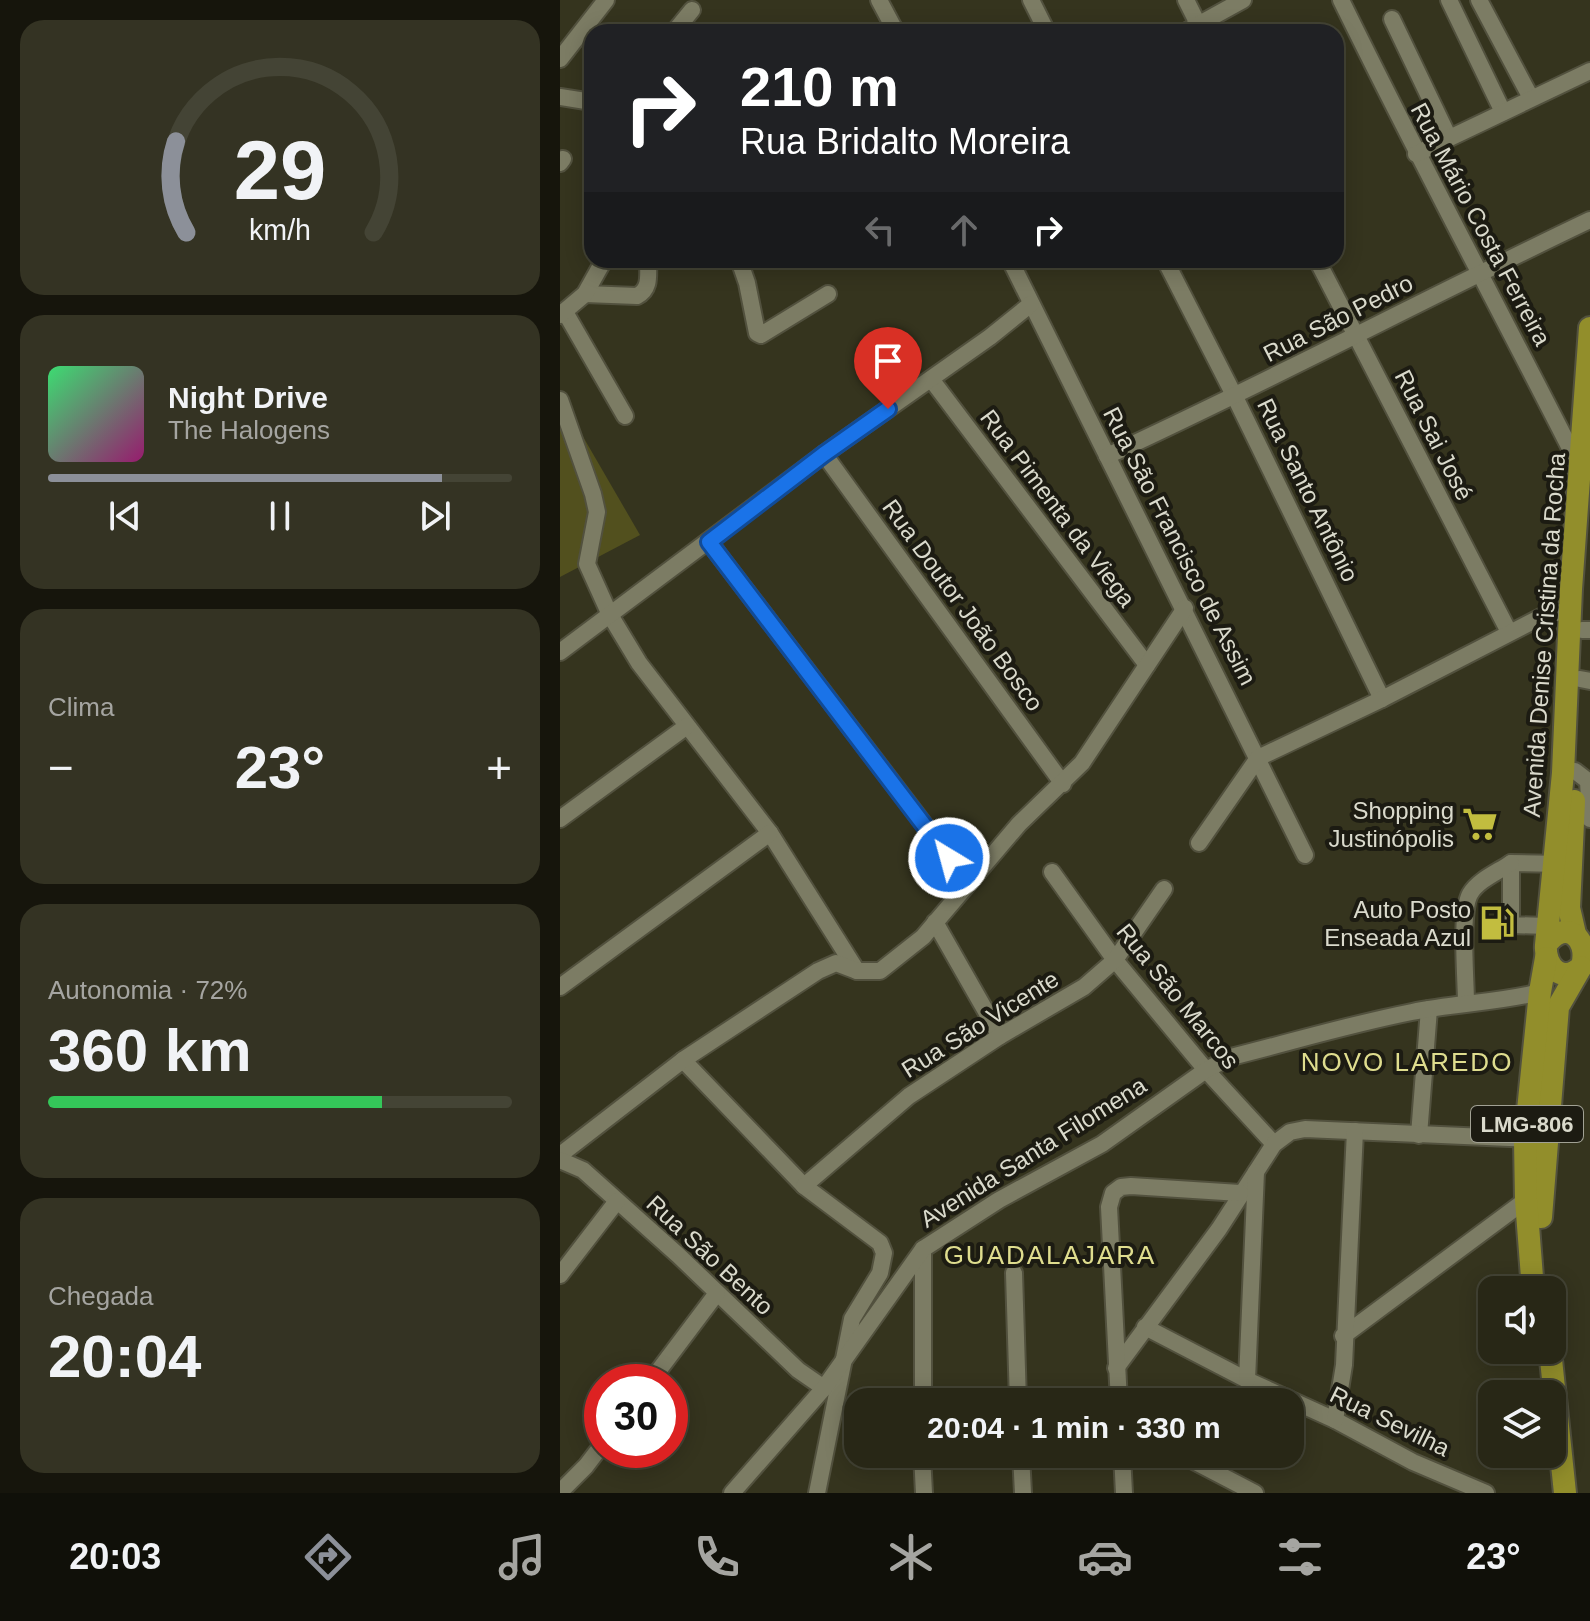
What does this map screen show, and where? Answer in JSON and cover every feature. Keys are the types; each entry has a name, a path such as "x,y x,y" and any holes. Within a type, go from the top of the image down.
{"highway":[{"name":"Avenida Denise Cristina da Rocha","path":"1532,1276 1526,1200 1535,1139 1558,1007 1584,946 1569,908 1562,864 1569,611 1590,328"},
{"name":"Avenida Denise Cristina da Rocha","path":"1545,1276 1535,1139 1540,992 1562,864 1585,680 1590,532"},
{"path":"1568,932 1584,946 1571,973 1553,969 1547,943 1555,934 1568,932"},
{"path":"1551,1364 1565,1493"},
{"path":"1549,1468 1552,1493"}],"street":[{"path":"587,24 606,0"},
{"path":"879,0 892,24"},
{"path":"1031,0 1043,24"},
{"path":"1186,0 1193,24"},
{"path":"1203,24 1243,0"},
{"name":"Rua Mário Costa Ferreira","path":"1341,0 1416,154 1481,272 1580,468"},
{"path":"1449,0 1503,112"},
{"path":"1479,0 1531,98"},
{"path":"681,24 692,10"},
{"path":"1392,19 1449,138"},
{"path":"560,59 584,28"},
{"path":"1416,154 1590,71"},
{"path":"560,97 584,101"},
{"name":"Rua São Pedro","path":"1107,456 1235,397 1590,220"},
{"path":"600,268 585,294 563,313 625,416"},
{"path":"585,294 637,296 648,285 648,268"},
{"path":"742,268 757,333 761,335 828,294"},
{"name":"Rua São Francisco de Assim","path":"1014,268 1305,855"},
{"name":"Rua Santo Antônio","path":"1169,268 1382,699"},
{"name":"Rua Sai José","path":"1321,268 1509,632"},
{"path":"560,652 1031,304"},
{"name":"Rua Pimenta da Viega","path":"931,379 1147,665"},
{"path":"560,400 593,494 597,512 587,564 610,615 639,663 770,833 857,971"},
{"name":"Rua Doutor João Bosco","path":"824,454 1063,784"},
{"path":"709,542 968,882"},
{"path":"560,1158 683,1060 818,971 836,963 857,971 880,971 923,937 1019,824 1082,763 1185,608"},
{"path":"1199,843 1258,758 1382,699 1547,614 1569,611"},
{"path":"560,819 687,726"},
{"path":"1575,771 1588,781 1590,819"},
{"path":"560,987 770,833"},
{"path":"1466,1003 1465,911 1470,895 1480,883 1511,863 1562,864"},
{"path":"1511,863 1511,925 1547,943"},
{"name":"Rua São Marcos","path":"1052,872 1115,960 1206,1070 1274,1144"},
{"name":"Rua São Vicente","path":"804,1186 909,1096 1000,1036 1084,987 1115,960 1164,889"},
{"path":"935,922 1000,1036"},
{"name":"Avenida Santa Filomena","path":"732,1493 824,1388 923,1249 999,1200 1102,1144 1206,1070 1231,1057 1429,1009 1509,1000 1540,992"},
{"name":"Avenida Santa Filomena","path":"1509,1000 1539,1014"},
{"path":"1419,1135 1429,1009"},
{"path":"683,1060 804,1186 880,1243 884,1253 880,1273 852,1319 817,1493"},
{"path":"1116,1368 1219,1229 1274,1144 1290,1132 1305,1129 1535,1139"},
{"path":"1335,1420 1344,1365 1355,1131"},
{"name":"Rua São Bento","path":"560,1158 583,1170 798,1370 824,1388"},
{"path":"1247,1380 1256,1172"},
{"path":"1118,1388 1109,1207 1113,1193 1121,1187 1131,1186 1240,1193"},
{"path":"1343,1336 1526,1200"},
{"path":"560,1275 617,1201"},
{"path":"923,1249 923,1388"},
{"path":"1014,1273 1018,1388"},
{"path":"664,1364 717,1293"},
{"name":"Rua Sevilha","path":"1145,1327 1247,1380 1335,1420 1413,1462 1486,1493"},
{"path":"560,1492 584,1468"},
{"path":"923,1468 924,1493"},
{"path":"1022,1468 1023,1493"},
{"path":"1123,1468 1124,1493"},
{"path":"1207,1468 1255,1493"}],"shaded area":[{"path":"560,397 640,535 560,577"}],"place":[{"name":"Shopping Justinópolis","path":"1480,824"},
{"name":"Auto Posto Enseada Azul","path":"1497,923"}],"district":[{"name":"NOVO LAREDO","path":"1407,1062"},
{"name":"GUADALAJARA","path":"1050,1255"}],"route":[{"path":"888,409 709,542 949,858"}]}
